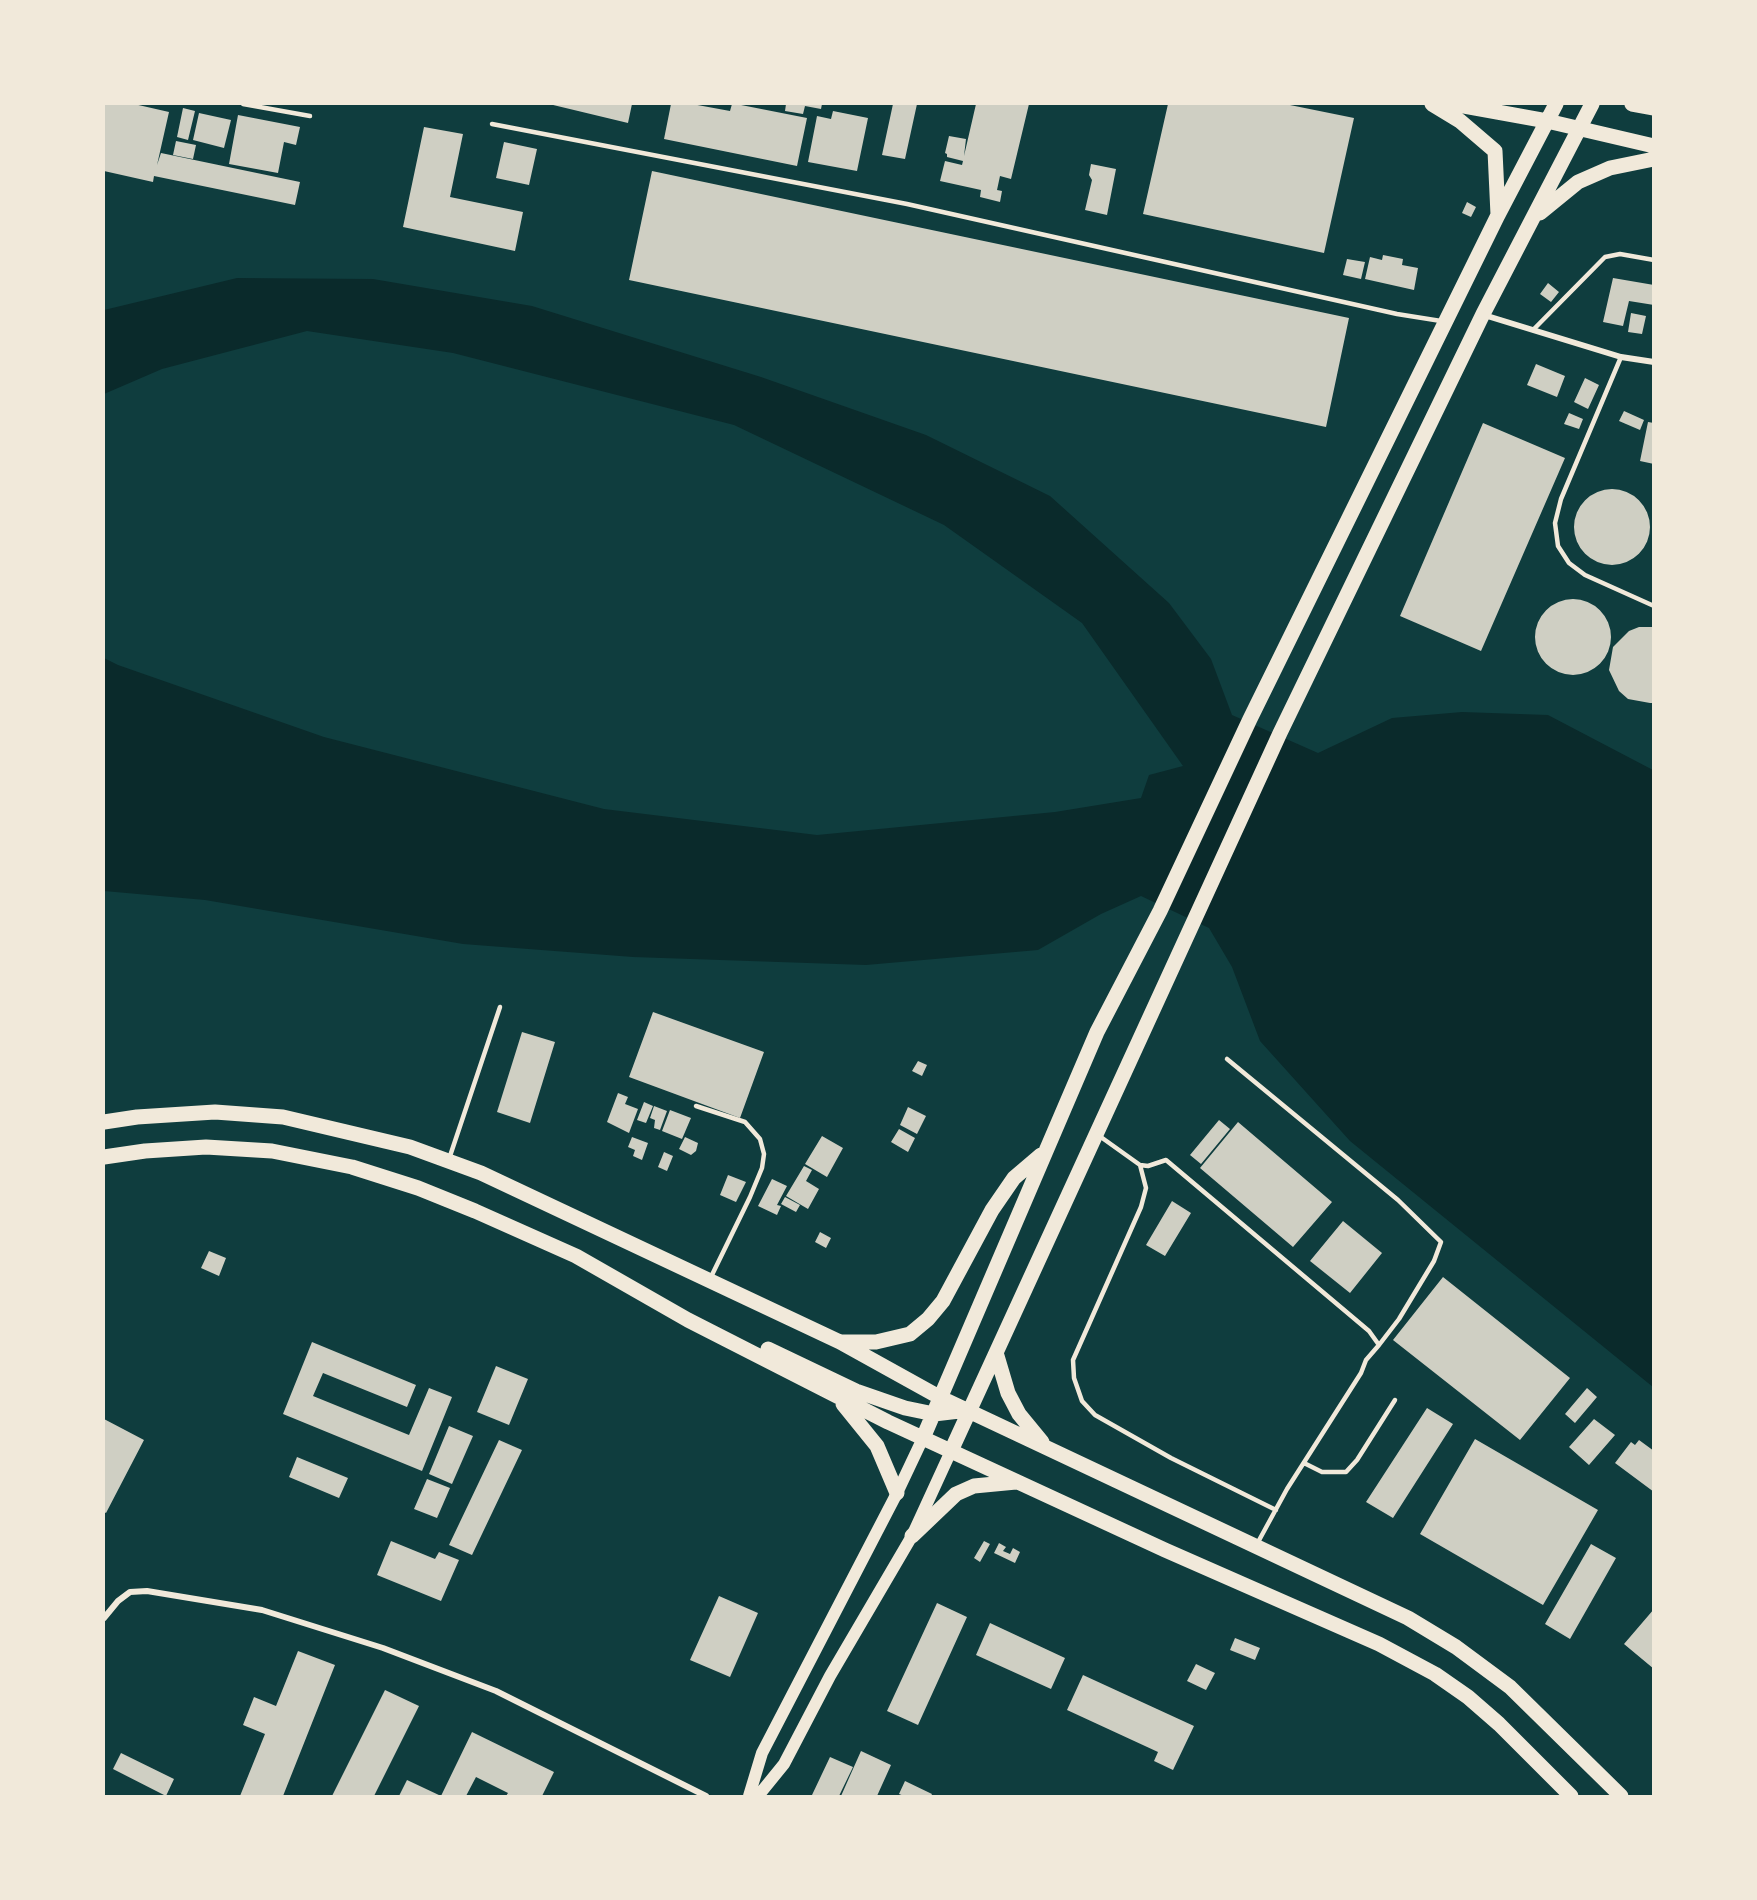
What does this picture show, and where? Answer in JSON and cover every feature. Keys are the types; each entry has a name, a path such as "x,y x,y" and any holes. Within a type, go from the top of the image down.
{"main road":[{"path":"1431,104 1460,121 1495,151 1498,215"},
{"path":"1453,104 1548,121 1653,146"},
{"path":"840,1342 876,1342 910,1334 928,1318 943,1301 992,1210 1014,1178 1043,1153 1097,1032 1160,911 1250,719 1498,215 1556,104"},
{"path":"758,1797 784,1764 830,1676 912,1536 997,1356 1191,924 1280,733 1483,314 1592,104"},
{"path":"1632,104 1653,108"},
{"path":"1533,219 1578,182 1610,168 1653,159"},
{"path":"749,1797 762,1753 897,1493 934,1414 1072,1087"},
{"path":"104,1122 136,1117 215,1112 283,1117 353,1131 410,1147 481,1173 840,1342 941,1398 1408,1618 1456,1647 1510,1687 1621,1797"},
{"path":"104,1157 145,1151 207,1147 272,1151 352,1167 418,1188 620,1275 856,1390 904,1408 934,1414 970,1410"},
{"path":"576,1256 688,1320 837,1397 1165,1550 1379,1644 1435,1674 1499,1724 1571,1797"},
{"path":"997,1356 1008,1394 1019,1414 1046,1446"},
{"path":"837,1397 877,1446 897,1493"},
{"path":"912,1536 956,1494 974,1486 1018,1481"}],"street":[{"path":"1483,314 1621,357 1653,362"},
{"path":"104,1618 118,1601 130,1593 147,1591 262,1610 383,1648 496,1691 706,1797"}],"lane":[{"path":"243,104 309,116"},
{"path":"492,124 907,204 1397,314 1445,322"},
{"path":"1533,330 1605,257 1620,254 1653,260"},
{"path":"1621,357 1561,499 1555,523 1558,546 1569,563 1585,574 1653,606"},
{"path":"448,1161 500,1007"},
{"path":"1227,1059 1398,1200 1441,1242 1434,1261 1398,1319 1366,1360 1361,1373 1304,1463 1256,1546"},
{"path":"696,1106 745,1122 760,1138 764,1154 762,1168 754,1188 709,1281"},
{"path":"1096,1134 1140,1165 1148,1166 1166,1160 1370,1331 1378,1345"},
{"path":"1140,1165 1146,1188 1142,1207 1073,1360 1074,1378 1082,1401 1095,1415 1171,1458 1276,1510"},
{"path":"1304,1463 1322,1472 1334,1474 1346,1472 1357,1460 1395,1400"}],"water":[{"path":"237,278 373,279 532,306 761,377 926,435 1050,496 1169,603 1211,659 1232,715 1318,753 1392,718 1462,712 1548,715 1653,770 1653,1387 1350,1141 1260,1041 1232,967 1209,928 1141,896 1101,914 1038,950 866,965 633,957 463,944 205,900 104,891 104,658 118,665 324,737 604,809 817,835 1055,812 1141,798 1149,775 1183,766 1082,623 944,525 734,425 453,353 307,331 162,369 104,394 104,310"}],"building":[{"path":"104,104 134,104 169,112 157,165 161,153 300,182 295,205 154,176 153,182 104,171"},
{"path":"549,104 632,104 628,123"},
{"path":"671,104 692,104 730,111 732,104 736,104 807,118 797,166 664,139"},
{"path":"786,104 822,104 821,109 805,106 803,114 785,111"},
{"path":"893,104 917,104 905,159 882,155"},
{"path":"976,104 1029,104 1011,179 1000,176 997,190 1002,191 1000,202 980,197 981,190 940,181 945,161 962,165 963,161 947,157 945,153 949,136 966,139 964,156"},
{"path":"1168,104 1285,104 1354,118 1324,253 1143,214"},
{"path":"183,108 195,111 188,140 177,137"},
{"path":"833,111 868,118 857,171 808,162 817,116 831,119"},
{"path":"199,113 231,120 224,148 193,140"},
{"path":"238,115 300,127 296,145 284,142 278,173 229,164"},
{"path":"424,127 463,134 450,197 523,212 515,251 403,227"},
{"path":"176,141 196,145 193,159 173,155"},
{"path":"504,142 537,149 529,185 496,178"},
{"path":"1091,164 1116,169 1107,215 1085,210 1092,180 1089,175"},
{"path":"652,171 1349,318 1326,427 629,280"},
{"path":"1467,202 1476,207 1471,217 1462,213"},
{"path":"1383,255 1403,259 1402,265 1418,268 1414,290 1365,279 1370,257 1382,260"},
{"path":"1347,259 1365,262 1361,279 1343,275"},
{"path":"1613,278 1654,285 1654,305 1629,301 1623,326 1603,322"},
{"path":"1548,283 1559,292 1551,302 1540,294"},
{"path":"1631,313 1646,316 1642,334 1628,332"},
{"path":"1536,364 1565,376 1557,397 1527,385"},
{"path":"1585,378 1599,385 1588,409 1574,402"},
{"path":"1624,411 1644,420 1640,430 1619,421"},
{"path":"1569,413 1583,419 1579,429 1564,424"},
{"path":"1648,422 1654,423 1654,464 1640,461"},
{"path":"1483,423 1565,458 1481,651 1400,616"},
{"path":"1605,489 1619,489 1633,495 1644,506 1648,512 1650,527 1648,542 1639,554 1627,563 1605,565 1591,559 1580,548 1574,534 1574,520 1580,506 1591,495"},
{"path":"1566,599 1580,599 1594,605 1605,616 1611,630 1608,652 1600,664 1580,675 1566,675 1552,669 1541,658 1535,644 1535,630 1541,616 1552,605"},
{"path":"1639,627 1654,627 1654,703 1628,699 1619,691 1609,670 1613,647 1629,631"},
{"path":"653,1012 764,1052 740,1118 629,1077"},
{"path":"522,1032 555,1042 530,1123 497,1112"},
{"path":"918,1061 927,1065 922,1076 912,1071"},
{"path":"618,1093 628,1097 625,1104 638,1109 629,1133 607,1122"},
{"path":"644,1102 653,1106 646,1123 637,1120"},
{"path":"654,1106 667,1111 660,1130 654,1128 655,1120 650,1118"},
{"path":"908,1107 926,1116 917,1134 900,1125"},
{"path":"670,1110 691,1118 682,1139 662,1131"},
{"path":"1219,1120 1230,1129 1201,1164 1190,1155"},
{"path":"1238,1122 1332,1202 1293,1247 1200,1168"},
{"path":"899,1129 915,1138 908,1152 891,1142"},
{"path":"822,1136 843,1148 827,1177 805,1164"},
{"path":"632,1137 648,1143 642,1160 633,1156 635,1150 628,1147"},
{"path":"685,1137 698,1143 696,1151 691,1155 679,1149"},
{"path":"664,1152 673,1156 667,1171 658,1167"},
{"path":"804,1166 812,1170 806,1181 819,1189 808,1209 786,1196"},
{"path":"728,1175 746,1182 736,1202 720,1195"},
{"path":"772,1179 787,1186 777,1205 781,1206 777,1215 758,1206"},
{"path":"785,1197 800,1205 796,1212 781,1204"},
{"path":"1172,1201 1191,1213 1165,1256 1146,1245"},
{"path":"1343,1221 1382,1253 1350,1293 1310,1261"},
{"path":"820,1232 831,1238 826,1248 815,1242"},
{"path":"209,1251 226,1258 219,1276 201,1268"},
{"path":"1443,1277 1570,1378 1520,1440 1393,1340"},
{"path":"312,1342 416,1385 407,1407 323,1373 313,1396 409,1435 429,1388 452,1397 422,1471 283,1414"},
{"path":"496,1366 528,1379 509,1425 477,1412"},
{"path":"1587,1388 1597,1397 1575,1423 1565,1414"},
{"path":"1427,1408 1453,1424 1393,1518 1366,1502"},
{"path":"104,1419 144,1440 106,1513 104,1512"},
{"path":"1594,1419 1615,1435 1589,1465 1569,1447"},
{"path":"449,1426 473,1436 452,1484 429,1474"},
{"path":"1475,1439 1598,1510 1543,1605 1420,1534"},
{"path":"499,1440 522,1450 472,1555 449,1545"},
{"path":"1639,1440 1654,1451 1654,1492 1615,1463 1631,1442 1635,1445"},
{"path":"297,1457 348,1478 339,1498 289,1477"},
{"path":"427,1479 450,1488 437,1518 414,1509"},
{"path":"391,1541 435,1559 439,1552 459,1560 441,1601 377,1575"},
{"path":"984,1541 990,1544 980,1562 974,1558"},
{"path":"999,1543 1006,1547 1003,1551 1010,1554 1013,1548 1020,1552 1015,1563 994,1553"},
{"path":"1591,1544 1616,1558 1570,1639 1545,1624"},
{"path":"719,1596 758,1613 730,1677 690,1660"},
{"path":"937,1603 967,1617 918,1725 887,1711"},
{"path":"1654,1609 1654,1669 1624,1644"},
{"path":"990,1623 1065,1658 1051,1689 976,1655"},
{"path":"1235,1638 1260,1648 1255,1660 1230,1650"},
{"path":"298,1651 335,1665 283,1796 240,1796 265,1734 243,1725 254,1697 276,1706"},
{"path":"1196,1664 1215,1673 1206,1690 1187,1681"},
{"path":"1083,1675 1194,1726 1173,1770 1154,1761 1158,1752 1067,1710"},
{"path":"385,1690 419,1706 374,1796 332,1796"},
{"path":"472,1732 554,1772 542,1796 506,1796 508,1793 476,1777 466,1796 441,1796"},
{"path":"861,1751 891,1765 877,1796 841,1796"},
{"path":"121,1753 174,1779 166,1796 113,1769"},
{"path":"830,1757 853,1767 839,1796 812,1795"},
{"path":"407,1780 441,1796 399,1796"},
{"path":"905,1781 932,1794 931,1796 899,1794"}]}
